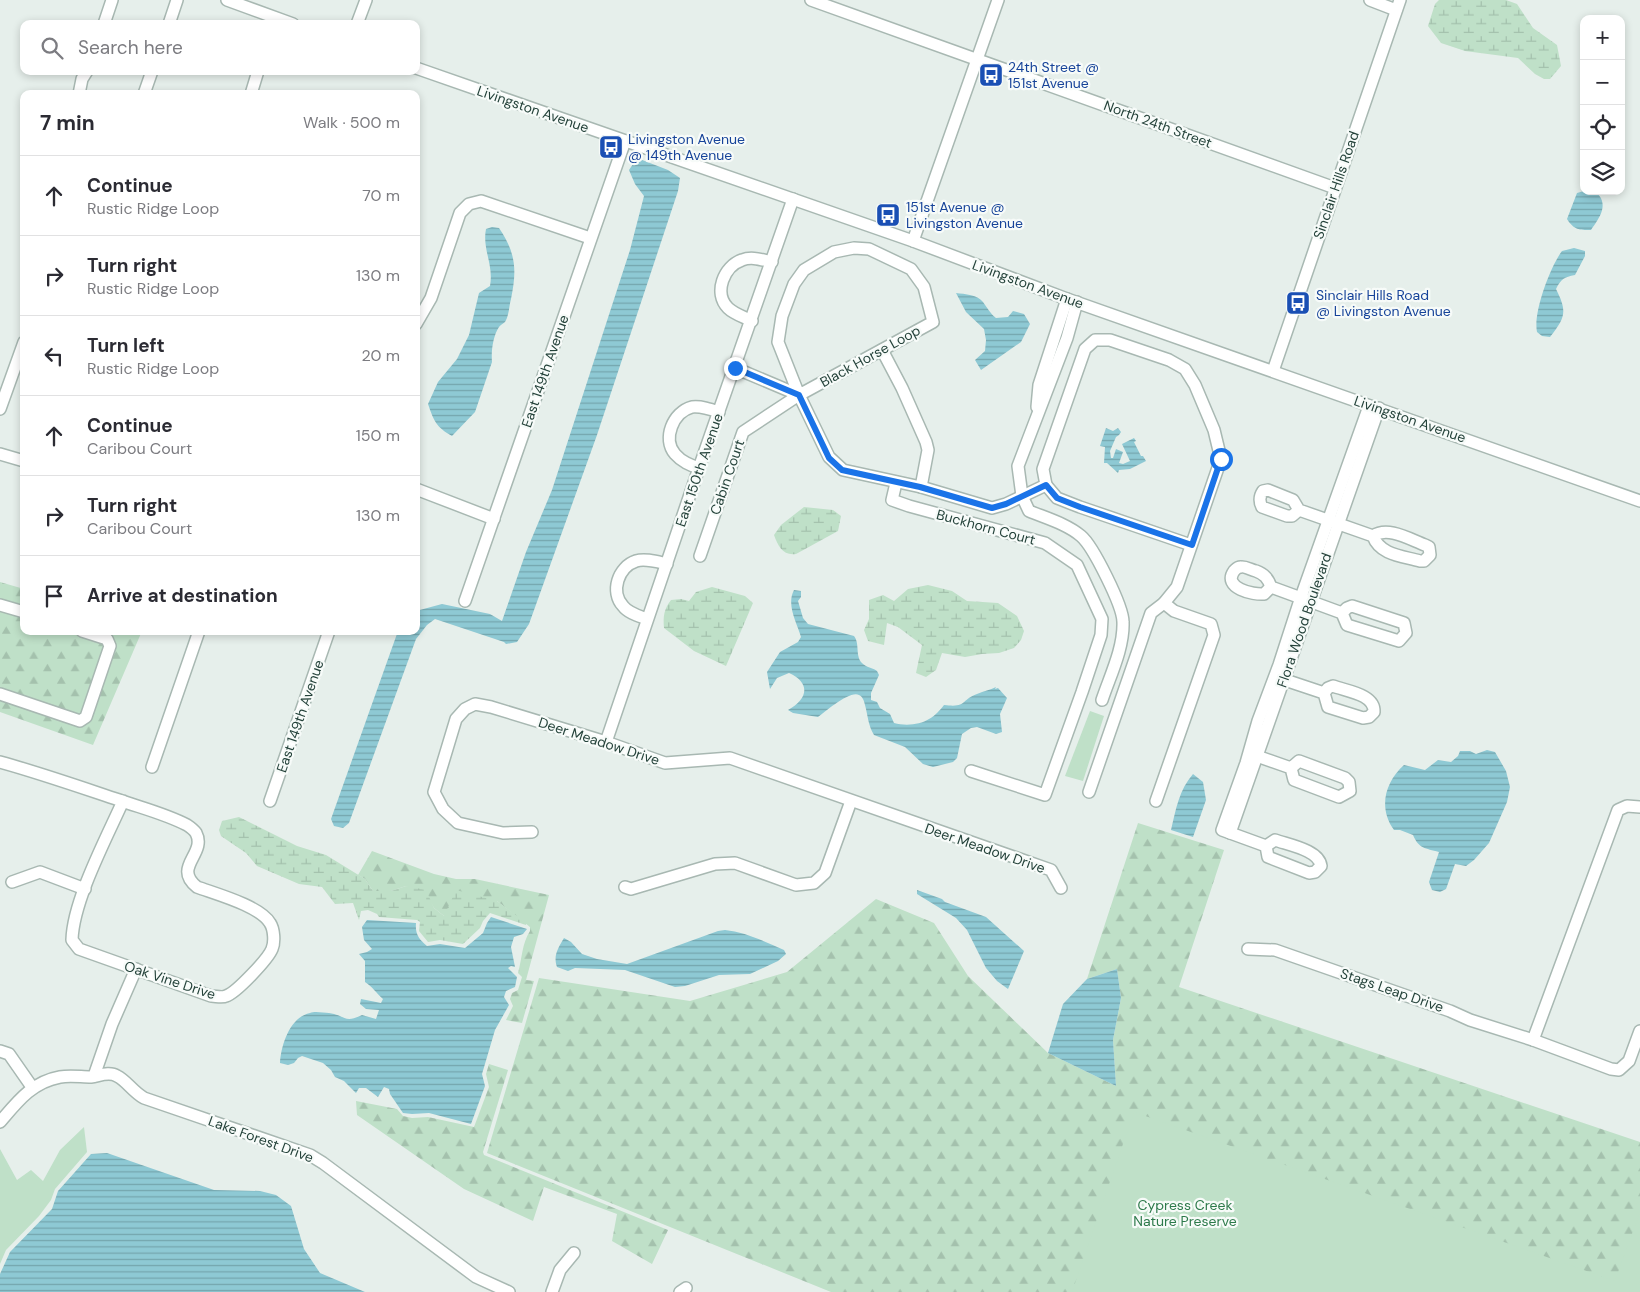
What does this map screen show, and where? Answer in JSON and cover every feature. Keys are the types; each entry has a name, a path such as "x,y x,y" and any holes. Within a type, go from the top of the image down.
{"street":[{"path":"105,20 112,0"},
{"path":"170,20 177,0"},
{"path":"227,0 254,5 275,20"},
{"path":"358,20 366,0"},
{"name":"North 24th Street","path":"811,0 1335,188"},
{"path":"913,241 998,0"},
{"path":"1370,0 1398,5"},
{"name":"Sinclair Hills Road","path":"1273,371 1398,5"},
{"name":"Livingston Avenue","path":"420,69 913,241 1076,302 1640,501"},
{"path":"80,90 84,75"},
{"path":"145,90 151,75"},
{"path":"252,90 257,75"},
{"name":"East 149th Avenue","path":"465,600 625,140"},
{"name":"East 150th Avenue","path":"606,742 647,618 794,199"},
{"path":"420,317 431,298 460,212 469,204 480,201 590,238"},
{"name":"Black Horse Loop","path":"854,248 869,249 911,269 924,287 933,322 882,350 799,395 778,342 782,316 794,284 804,270 834,252 854,248"},
{"path":"752,321 728,308 724,302 722,295 724,278 734,264 741,260 755,259 772,262"},
{"path":"1038,414 1036,401 1039,385 1076,302"},
{"path":"1076,302 1057,382 1038,414 1018,466 1022,496 1029,511 1067,527 1083,537 1112,586 1124,621 1120,645 1102,700"},
{"path":"1089,792 1151,613 1164,603 1176,587 1192,545 1221,459 1214,430 1195,385 1185,369 1169,360 1110,340 1095,340 1085,349 1043,469 1046,485 1057,498 1192,545"},
{"path":"882,350 902,388 926,442 928,450 920,487"},
{"path":"0,409 20,353"},
{"path":"735,368 799,395 829,458 842,470 920,487 992,508 1006,504 1046,485"},
{"name":"Cabin Court","path":"700,556 743,432 799,395"},
{"path":"699,468 681,460 674,453 670,444 673,422 678,415 692,407 706,408 719,412"},
{"name":"Flora Wood Boulevard","path":"1266,846 1226,831 1253,755 1258,721 1280,678 1374,407"},
{"path":"0,454 20,460"},
{"name":"Buckhorn Court","path":"896,482 892,500 1045,543 1076,565 1102,619 1101,635 1045,795 971,771"},
{"path":"420,491 494,519"},
{"path":"1299,510 1373,536"},
{"path":"647,618 633,614 622,606 617,593 616,581 625,568 636,560 651,560 667,564"},
{"path":"1271,587 1342,613 1347,624 1399,641 1406,633 1404,623 1352,606 1342,613"},
{"path":"1156,801 1214,635 1211,624 1174,611 1164,603"},
{"path":"0,605 20,611"},
{"path":"0,694 80,721 86,717 110,646 107,639 94,635"},
{"path":"152,767 198,635"},
{"name":"East 149th Avenue","path":"270,801 328,635"},
{"path":"1280,678 1324,693"},
{"path":"1082,692 1118,706"},
{"name":"Deer Meadow Drive","path":"532,832 503,833 458,823 442,809 434,792 456,719 465,709 475,704 491,706 606,742 665,763 730,758 851,802 1051,870 1062,888"},
{"path":"1253,755 1290,768"},
{"path":"1299,761 1346,778 1349,782 1350,791 1339,797 1294,780 1290,768 1299,761"},
{"name":"Oak Vine Drive","path":"0,762 37,772 123,801 189,826 196,834 197,846 187,872 189,881 197,887 258,910 270,922 274,934 272,949 252,974 235,991 225,997 211,996 79,949 72,940 72,928 85,889 123,801"},
{"path":"625,887 631,889 715,864 735,863 796,885 814,884 825,873 851,802"},
{"path":"1534,1040 1618,810 1627,806 1640,807"},
{"path":"12,882 40,872 85,889"},
{"name":"Stags Leap Drive","path":"1248,949 1275,950 1450,1011 1470,1020 1534,1040 1611,1070 1619,1070 1629,1061 1640,1031"},
{"path":"94,1076 112,1024 136,969"},
{"path":"0,1051 9,1054 32,1088"},
{"name":"Lake Forest Drive","path":"0,1122 32,1088 61,1077 116,1075 134,1092 144,1098 310,1155 324,1163 476,1277 509,1292"},
{"path":"552,1292 560,1270 574,1253"}],"green space":[{"path":"1439,0 1506,0 1517,4 1533,28 1557,45 1561,66 1550,79 1544,79 1535,74 1518,58 1465,51 1441,43 1428,26 1435,4"},
{"path":"804,507 833,510 841,516 838,531 796,554 784,552 774,535 781,525"},
{"path":"0,582 20,588 20,635 140,635 93,745 0,712"},
{"path":"928,585 952,591 967,601 998,603 1017,616 1024,631 1021,640 1014,648 999,653 965,657 942,653 936,670 926,677 916,673 922,645 898,627 887,623 884,645 868,641 864,630 869,619 869,600 883,595 894,601 908,589"},
{"path":"712,587 745,596 753,603 726,666 694,651 664,628 664,613 671,600 681,599 689,601 696,592"},
{"path":"1090,711 1104,716 1083,781 1065,776"},
{"path":"239,817 297,846 326,855 365,879 373,891 391,891 406,886 426,890 434,908 444,916 456,890 497,901 526,923 526,925 490,913 480,928 463,944 440,940 428,942 419,931 420,922 417,920 379,917 368,910 361,911 359,920 353,903 335,904 322,887 299,884 257,866 246,853 221,836 219,830 222,821"},
{"path":"1138,823 1224,850 1179,987 1640,1142 1640,1292 831,1292 487,1153 539,978 690,1001 787,972 876,899 934,923 968,976 1048,1053 1116,1086 1113,1040 1121,998 1117,969 1087,979"},
{"path":"372,851 434,874 456,879 475,879 549,895 526,980 534,981 522,1023 506,1020 513,1006 510,999 512,993 518,990 522,977 518,973 530,927 497,901 444,916 434,908 430,901 406,886 391,891 373,891 365,879 358,875"},
{"path":"489,1064 508,1070 483,1152 484,1155 668,1230 652,1264 612,1241 617,1214 544,1187 533,1221 464,1189 357,1115 356,1101 397,1109 403,1116 412,1118 428,1117 474,1127 489,1087 486,1074"},
{"name":"Cypress Creek Nature Preserve","path":"1134,1112 1615,1281 1640,1212 1640,1292 1072,1292"},
{"path":"84,1127 87,1152 55,1189 51,1200 39,1216 6,1250 0,1264 0,1149 17,1180 31,1170 43,1181 60,1150"}],"water":[{"path":"637,158 668,170 680,178 678,191 597,435 529,624 517,642 506,644 435,619 420,634 420,610 442,604 490,614 502,621 526,552 552,490 630,250 644,196 635,184 629,170"},
{"path":"1580,192 1580,195 1599,195 1602,201 1602,210 1591,230 1577,229 1567,219 1577,193"},
{"path":"492,227 499,228 505,237 514,262 513,289 509,311 505,322 499,326 495,335 492,348 492,362 475,412 452,436 442,430 436,423 428,404 438,382 457,359 469,335 479,293 490,286 491,271 485,236 486,229"},
{"path":"1574,248 1585,251 1585,256 1575,275 1563,279 1556,289 1562,303 1562,319 1550,337 1542,336 1537,332 1536,324 1540,302 1552,268 1562,251"},
{"path":"956,293 978,298 996,318 1008,317 1013,311 1024,314 1030,324 1021,342 981,370 975,360 985,351 984,329 966,312"},
{"path":"1106,428 1113,431 1118,428 1121,432 1116,437 1110,451 1111,458 1113,458 1116,449 1123,452 1119,463 1123,464 1130,461 1122,444 1134,438 1141,456 1146,461 1130,469 1119,470 1118,473 1107,463 1104,463 1105,447 1100,446"},
{"path":"794,590 801,591 801,597 798,601 803,618 808,624 854,636 860,660 866,666 877,671 879,675 871,693 871,700 877,702 880,708 890,714 894,723 908,725 921,723 933,716 944,705 961,704 972,696 996,687 995,689 998,688 1007,698 1000,714 1002,732 996,734 977,727 971,728 962,734 957,758 953,762 933,767 923,764 905,747 874,735 869,724 864,701 859,695 855,694 844,698 818,717 793,713 788,710 800,701 803,696 804,686 801,681 789,673 777,678 770,689 767,672 780,652 798,642 801,637 791,602"},
{"path":"397,635 419,635 416,639 349,823 343,828 334,826 331,819"},
{"path":"1487,750 1495,752 1506,771 1510,787 1507,802 1489,843 1466,866 1455,864 1446,889 1440,892 1432,890 1429,882 1439,852 1426,849 1415,840 1413,835 1400,830 1394,830 1386,813 1385,804 1388,787 1397,772 1404,765 1425,770 1438,760 1451,762 1458,756 1460,751 1470,751 1476,754"},
{"path":"1193,774 1203,782 1206,800 1193,837 1171,830 1181,793"},
{"path":"917,890 986,917 1024,951 1008,989 997,981 986,968 967,930 956,918 917,894"},
{"path":"491,917 527,929 523,934 514,937 511,947 515,967 511,966 508,968 517,977 515,987 506,991 504,997 509,1005 495,1030 482,1074 485,1086 471,1124 429,1113 403,1113 390,1094 389,1089 384,1087 378,1097 366,1088 359,1088 356,1093 344,1081 335,1077 331,1070 323,1063 302,1056 294,1063 288,1065 280,1063 282,1048 288,1033 297,1020 303,1016 317,1012 334,1014 348,1019 362,1015 376,1019 379,1010 366,1009 360,1004 361,999 381,1003 383,999 365,982 365,961 359,954 372,949 364,940 362,927 367,920 416,923 418,936 427,946 440,944 465,948 483,933"},
{"path":"725,930 755,938 784,950 786,954 778,961 750,974 719,975 685,986 675,987 625,970 575,968 568,971 557,967 556,963 557,952 564,938 571,942 582,954 597,959 627,964"},
{"path":"1117,969 1121,998 1113,1040 1116,1086 1048,1053 1063,1004 1087,979"},
{"path":"107,1153 214,1190 260,1191 276,1195 291,1206 304,1249 320,1273 365,1292 0,1292 0,1274 10,1252 52,1209 58,1191 91,1154"}],"place":[{"name":"24th Street @ 151st Avenue","path":"991,75"},
{"name":"Livingston Avenue @ 149th Avenue","path":"611,147"},
{"name":"151st Avenue @ Livingston Avenue","path":"888,215"},
{"name":"Sinclair Hills Road @ Livingston Avenue","path":"1298,303"}],"route":[{"path":"735,368 799,395 829,458 842,470 920,487 992,508 1006,504 1046,485 1057,498 1192,545 1221,459"}]}
